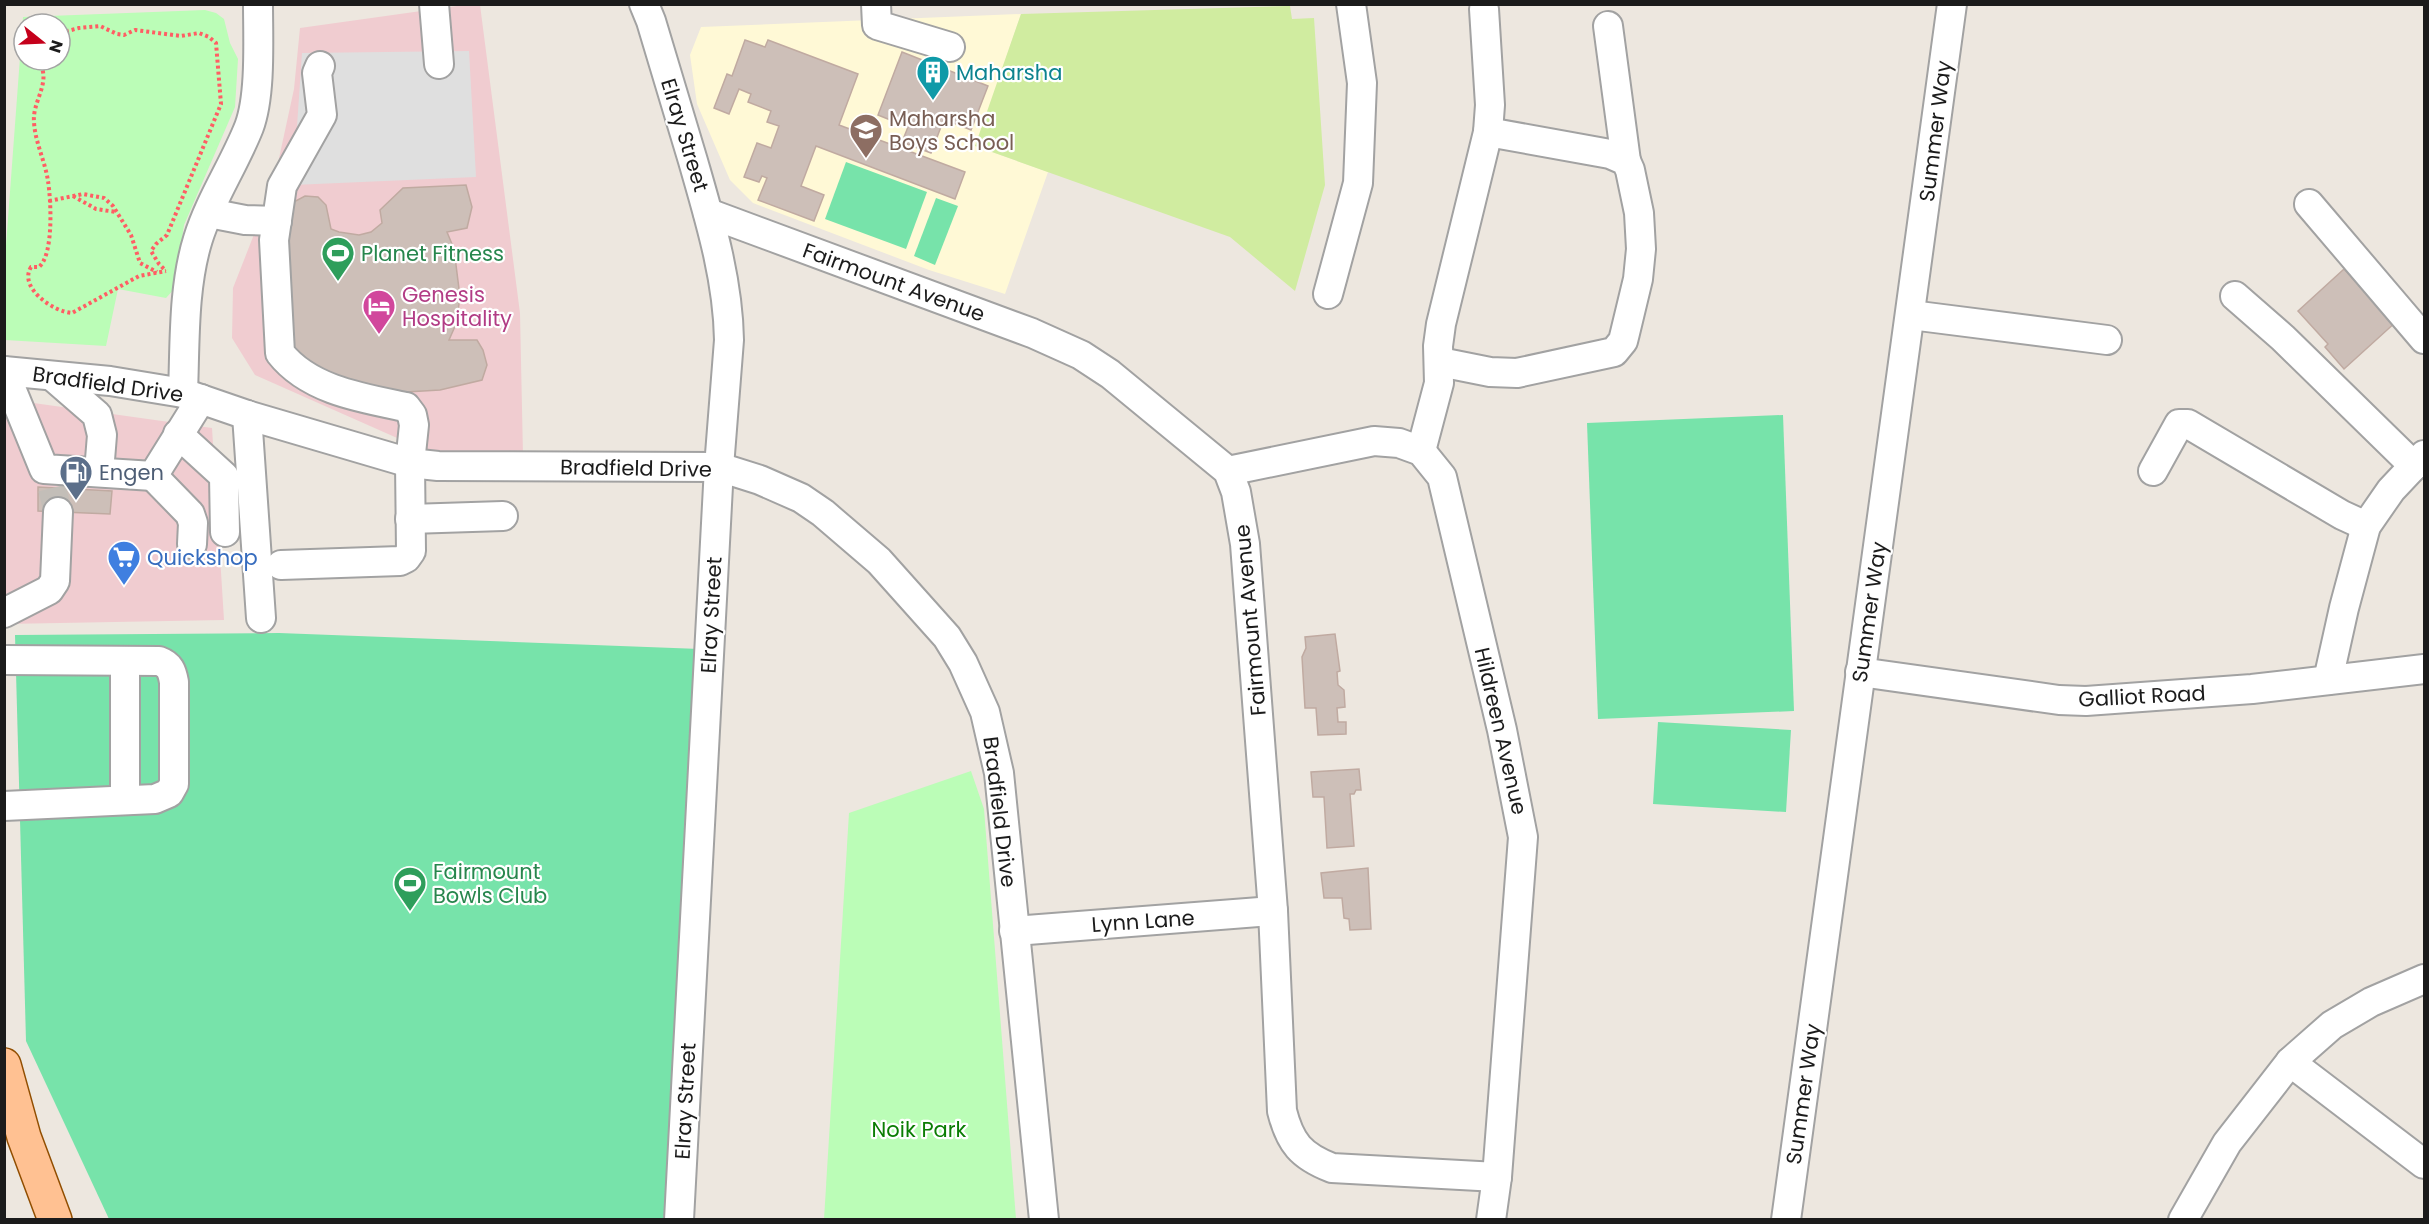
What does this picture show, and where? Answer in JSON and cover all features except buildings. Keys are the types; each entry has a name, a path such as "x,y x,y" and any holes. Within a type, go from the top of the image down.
{"main road":[{"path":"4,1065 24,1137 55,1220"}],"street":[{"path":"153,476 178,434 192,396 190,279 198,238 245,135 255,104 258,4"},
{"path":"422,4 433,64 435,4"},
{"path":"876,4 877,25 950,46"},
{"path":"1328,294 1358,183 1362,83 1351,4"},
{"name":"Summer Way","path":"1786,1220 1952,4"},
{"path":"1228,471 1374,441 1399,443 1421,451 1437,398 1440,362 1438,346 1441,324 1488,132 1490,105 1484,9"},
{"name":"Elray Street","path":"649,10 708,213 723,275 729,320 719,467 679,1220"},
{"path":"1440,362 1490,372 1517,373 1614,352 1618,348 1625,333 1638,279 1641,249 1639,213 1626,161 1608,26"},
{"path":"281,565 400,561 406,558 411,550 410,463 414,425 412,415 406,406 369,399 317,382 291,366 280,353 274,240 282,186 322,116 317,72 320,66"},
{"path":"1488,132 1610,154 1626,161"},
{"path":"2309,204 2424,339"},
{"path":"209,213 245,220 277,220"},
{"name":"Fairmount Avenue","path":"708,213 1032,333 1081,355 1127,386 1228,471 1236,492 1245,544 1273,911 1282,1111 1287,1130 1298,1148 1313,1161 1332,1168 1497,1177"},
{"path":"2235,296 2419,461 2391,490 2366,526 2328,680"},
{"path":"1911,315 2108,340"},
{"path":"4,371 51,490 55,580 49,590 4,613"},
{"name":"Bradfield Drive","path":"4,371 110,381 192,396 247,415 410,463 438,466 719,467 784,489 823,513 879,561 947,637 963,663 985,712 999,773 1044,1220"},
{"path":"52,376 97,415 102,435 99,472"},
{"path":"247,415 261,618"},
{"path":"2153,471 2179,424 2188,424 2342,515 2366,526"},
{"path":"178,434 224,476 224,519 253,506"},
{"name":"Hildreen Avenue","path":"1421,451 1442,477 1451,510 1502,730 1523,837 1497,1177 1491,1220"},
{"path":"51,490 99,472 153,476 190,514 193,523 192,544"},
{"path":"411,519 503,516"},
{"path":"4,660 159,661 171,669 174,705 174,784 169,793 155,799 4,806"},
{"path":"125,662 125,800"},
{"name":"Galliot Road","path":"1860,672 2059,700 2086,701 2252,689 2424,669"},
{"name":"Lynn Lane","path":"1014,931 1273,911"},
{"path":"2183,1220 2227,1143 2290,1062 2332,1025 2370,1002 2424,979"},
{"path":"2290,1062 2424,1164"}],"path":[{"path":"43,72 34,121 48,182 51,215 47,256 39,267 31,267 27,278 39,296 51,306 72,313 139,276 166,271 151,251 167,235 221,104 216,43 209,37 199,33 181,36 135,30 124,35 100,26 72,30"},
{"path":"50,201 94,194 104,198 131,235 140,263 157,272"},
{"path":"72,196 96,209 116,212"}],"shaded area":[{"path":"464,5 480,5 520,313 523,456 449,461 255,375 232,338 233,288 273,186 294,89 300,28"},
{"name":"Maharsha Boys School","path":"1021,14 976,146 1048,172 1005,294 929,270 753,203 730,180 697,104 690,55 701,27"},
{"path":"469,51 476,177 293,185 302,53"},
{"path":"5,399 212,428 224,620 5,624"}],"green space":[{"path":"1290,6 1292,19 1314,18 1325,185 1295,291 1230,237 975,146 1021,14"},
{"path":"205,10 216,13 224,19 230,43 238,59 235,107 184,225 175,288 166,298 118,289 106,346 5,340 5,259 19,72 72,72 72,15"},
{"path":"846,162 927,192 906,249 825,219"},
{"path":"936,198 958,206 935,265 914,256"},
{"path":"1783,415 1794,711 1598,719 1587,423"},
{"path":"279,633 700,649 667,1219 109,1219 26,1041 15,635"},
{"path":"1658,722 1791,730 1786,812 1653,804"},
{"name":"Noik Park","path":"971,771 984,809 1016,1219 824,1219 849,813"}],"tunnel":[{"path":"52,488 58,512"}],"place":[{"name":"Maharsha","path":"933,101"},
{"name":"Maharsha Boys School","path":"866,159"},
{"name":"Planet Fitness","path":"338,282"},
{"name":"Genesis Hospitality","path":"379,335"},
{"name":"Engen","path":"76,501"},
{"name":"Quickshop","path":"124,586"},
{"name":"Fairmount Bowls Club","path":"410,912"}]}
